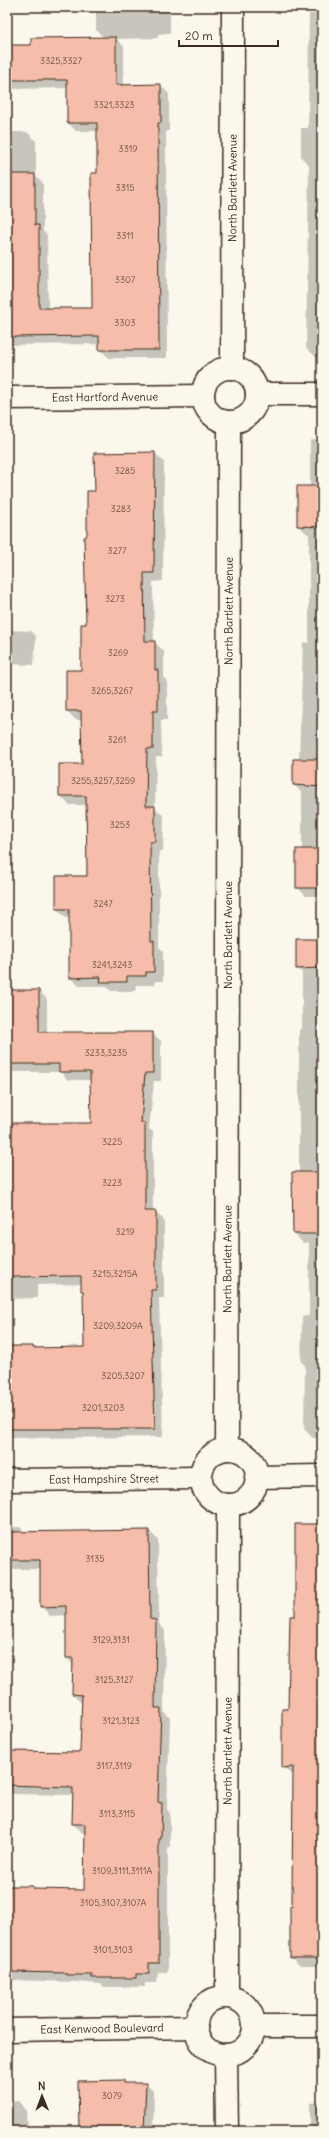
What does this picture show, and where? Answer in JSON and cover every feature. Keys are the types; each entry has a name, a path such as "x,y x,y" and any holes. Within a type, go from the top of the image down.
{"street":[{"name":"North Bartlett Avenue","path":"232,368 233,7"},
{"path":"232,368 238,369 249,376 256,388 257,394 257,402 249,414 236,421 229,422 214,417 209,411 203,396 208,379 214,373 232,368"},
{"path":"257,394 322,394"},
{"name":"East Hartford Avenue","path":"7,398 203,396"},
{"name":"North Bartlett Avenue","path":"227,1449 229,422"},
{"path":"227,1449 237,1450 250,1458 254,1465 256,1477 255,1487 251,1494 239,1503 228,1505 216,1502 210,1498 202,1486 200,1478 201,1470 208,1457 227,1449"},
{"path":"256,1477 322,1476"},
{"name":"East Hampshire Street","path":"7,1480 200,1478"},
{"name":"North Bartlett Avenue","path":"227,1996 228,1505"},
{"path":"227,1996 244,2003 250,2009 254,2026 249,2043 235,2053 226,2055 209,2049 202,2044 196,2027 202,2008 209,2002 227,1996"},
{"path":"254,2026 322,2026"},
{"name":"East Kenwood Boulevard","path":"7,2030 196,2027"},
{"path":"226,2055 227,2131"}],"building":[{"path":"116,37 116,85 161,84 161,123 158,123 159,350 99,350 99,336 7,337 7,174 35,174 35,225 39,225 39,308 92,308 91,173 97,173 97,123 67,123 67,80 7,80 7,45 31,45 31,38"},
{"path":"155,452 154,573 144,573 145,641 155,641 155,670 158,670 158,711 153,711 153,749 147,749 146,806 155,806 155,842 150,842 151,941 154,941 154,972 146,972 146,976 127,976 127,982 100,982 101,977 69,978 69,909 56,909 56,876 87,876 86,796 59,796 59,764 82,764 81,711 66,711 66,670 81,670 81,624 86,624 84,537 86,537 87,534 87,491 95,491 94,453"},
{"path":"297,486 322,486 322,527 297,526"},
{"path":"293,759 322,759 322,787 293,785"},
{"path":"296,849 322,849 322,888 296,888"},
{"path":"296,939 322,939 322,968 296,969"},
{"path":"7,990 39,990 39,1032 153,1032 153,1073 145,1073 141,1123 145,1123 145,1211 156,1211 156,1290 151,1290 155,1429 7,1429 7,1346 33,1346 33,1348 84,1347 83,1291 81,1291 81,1276 7,1277 7,1123 91,1123 90,1072 59,1072 59,1064 7,1064"},
{"path":"292,1172 322,1172 322,1234 293,1234"},
{"path":"295,1524 322,1524 322,1958 290,1958 293,1767 282,1768 282,1709 288,1709 290,1616 295,1616"},
{"path":"149,1530 150,1619 156,1620 155,1708 161,1708 158,1802 162,1803 161,1839 159,1839 159,1963 149,1963 149,1974 136,1974 136,1978 92,1978 92,1975 66,1975 66,1973 7,1972 7,1886 33,1886 33,1889 84,1890 85,1824 72,1824 73,1788 7,1785 7,1751 80,1752 82,1695 72,1694 73,1658 66,1658 66,1606 40,1607 40,1560 7,1560 7,1532"},
{"path":"124,2080 124,2083 146,2083 144,2131 79,2131 78,2081"}]}
